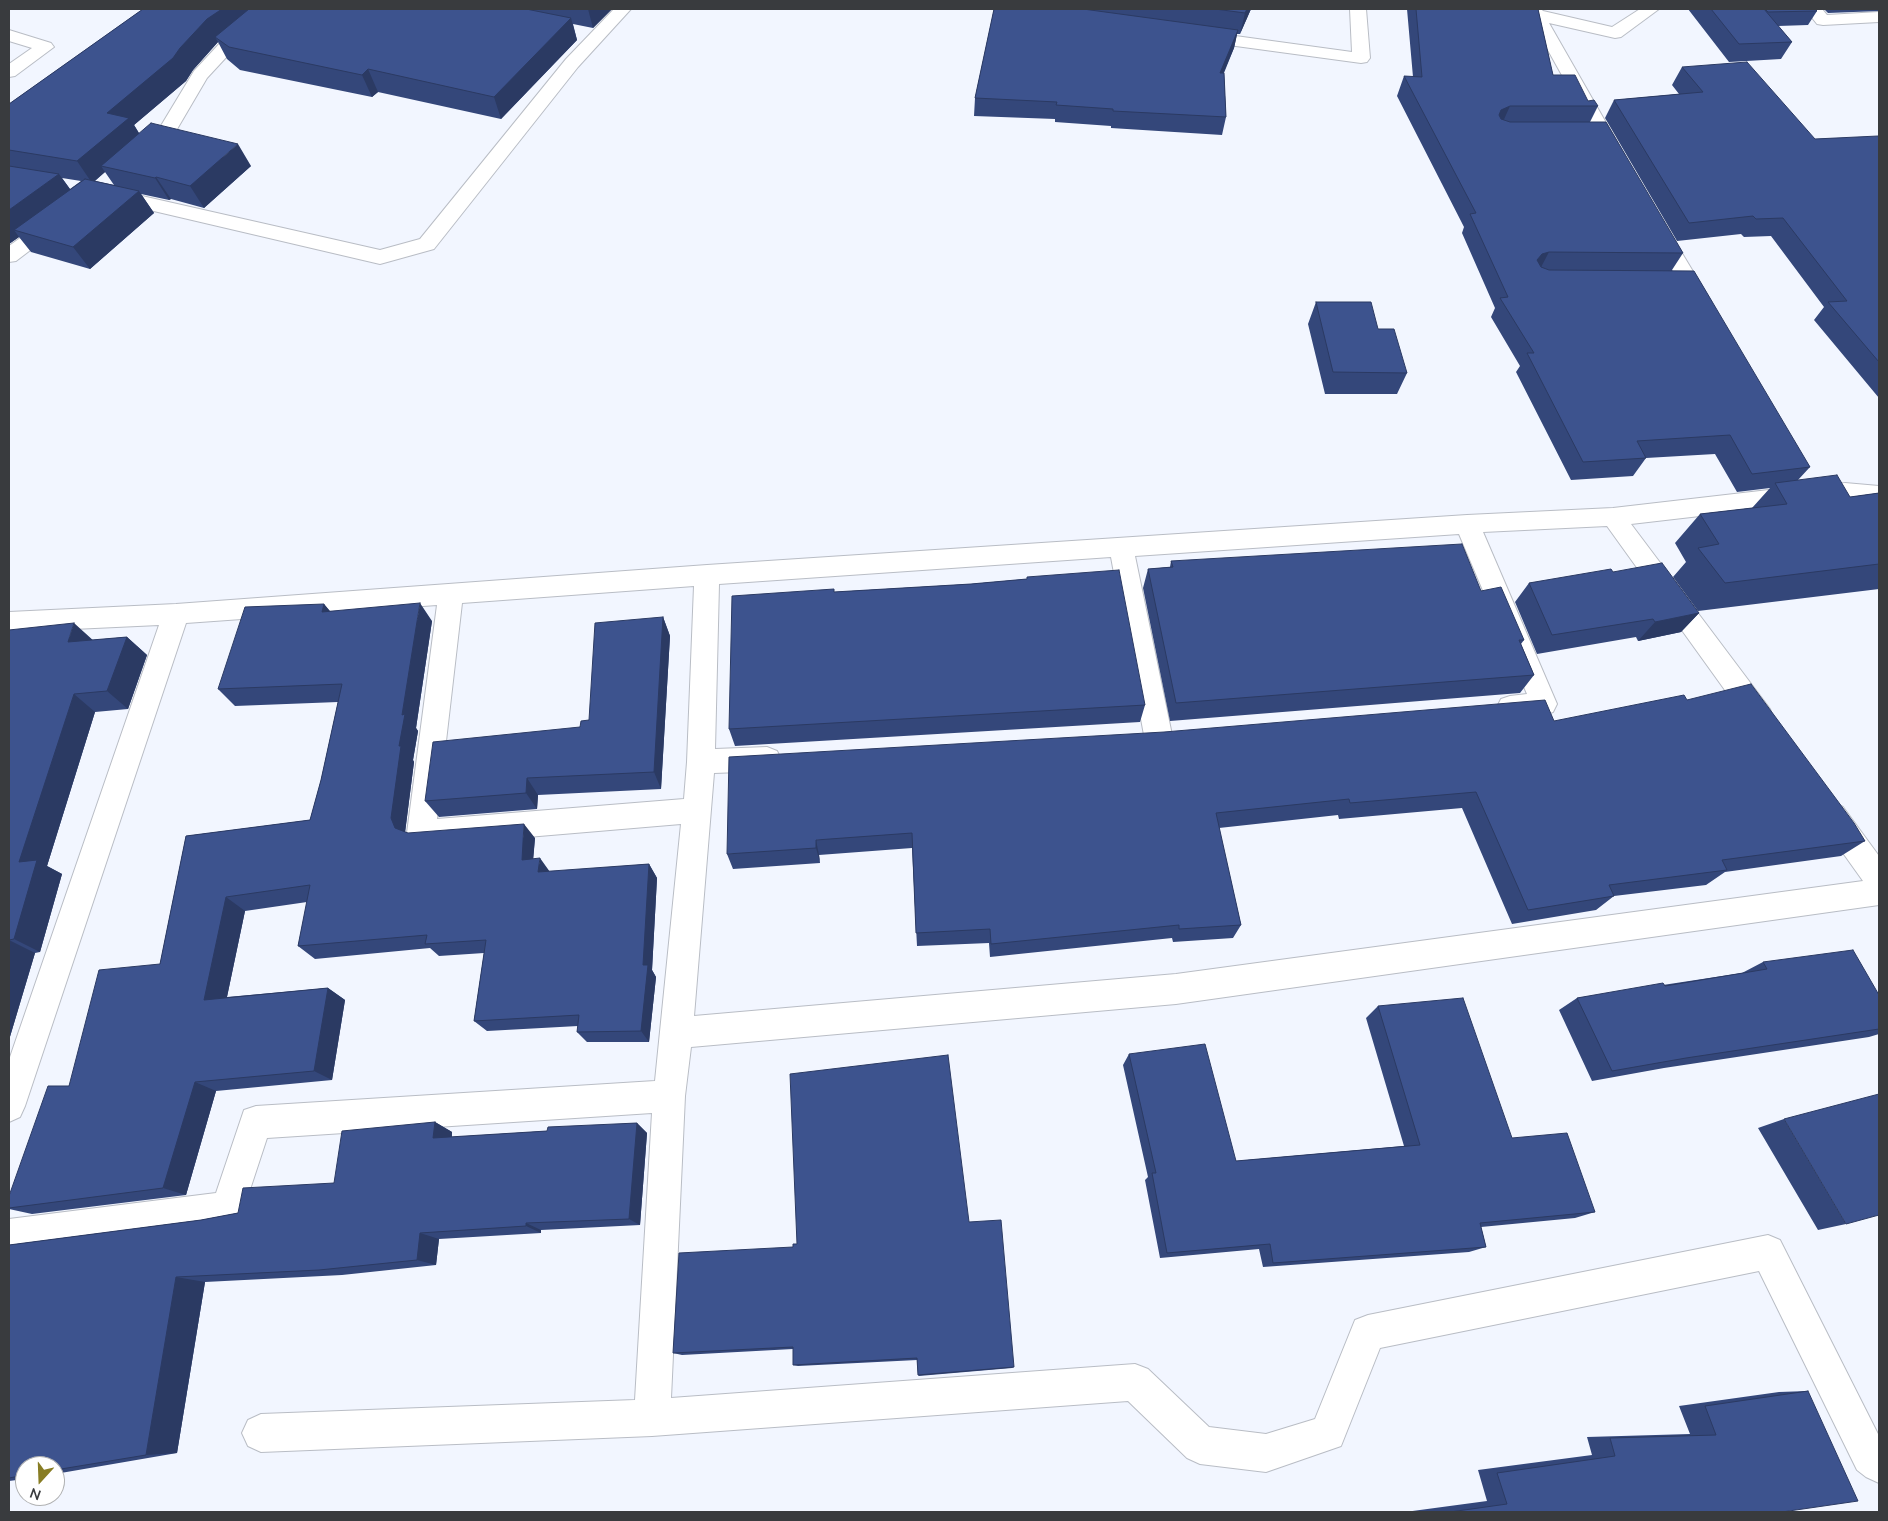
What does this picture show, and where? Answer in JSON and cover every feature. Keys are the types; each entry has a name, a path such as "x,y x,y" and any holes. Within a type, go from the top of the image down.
{"street":[{"path":"126,166 166,132 200,76 226,46 276,9"},
{"path":"99,189 380,257 427,244 572,63 623,9"},
{"path":"1180,33 1361,58 1358,9"},
{"path":"1535,12 1615,33 1651,9"},
{"path":"1814,9 1823,20 1879,17"},
{"path":"1535,12 1594,134 1623,169"},
{"path":"578,33 597,37"},
{"path":"9,35 45,47 9,72"},
{"path":"9,256 73,209"},
{"path":"1648,212 1678,281 1713,324"},
{"path":"9,622 176,614 707,575 1467,524 1613,517 1807,485 1844,492 1879,495"},
{"path":"1613,517 1776,739"},
{"path":"1467,524 1544,704 1484,709"},
{"path":"1121,548 1158,735"},
{"path":"652,1418 669,1096 677,1033 701,762 707,575"},
{"path":"451,593 421,833 697,810"},
{"path":"9,1106 176,614"},
{"path":"701,762 790,757"},
{"path":"1816,794 1868,848 1879,879"},
{"path":"677,1033 1176,989 1879,892"},
{"path":"9,1236 228,1208 256,1122 669,1096"},
{"path":"261,1433 652,1418 1135,1382 1200,1445 1266,1453 1328,1433 1368,1333 1768,1252 1870,1457 1879,1464"}],"building":[{"path":"143,9 222,9 207,19 173,58 107,113 129,118 77,161 9,150 9,104"},
{"path":"249,9 526,9 571,18 494,97 368,69 362,75 229,47 215,37"},
{"path":"994,9 1083,9 1238,30 1220,73 1224,73 1226,117 1113,111 1113,109 1056,105 1057,102 975,98"},
{"path":"1215,9 1247,9 1245,13"},
{"path":"1416,9 1538,9 1553,75 1575,75 1588,101 1594,100 1598,106 1510,106 1501,110 1499,115 1501,119 1510,122 1606,122 1683,253 1549,252 1542,254 1537,260 1541,267 1549,270 1694,271 1810,467 1752,474 1730,435 1637,441 1646,458 1583,462 1527,353 1534,353 1500,298 1508,297 1470,214 1476,213 1404,76 1422,77"},
{"path":"1711,9 1764,9 1792,42 1739,44"},
{"path":"1765,9 1815,9 1817,11 1768,12"},
{"path":"1747,62 1815,139 1879,137 1879,362 1828,302 1847,301 1783,218 1756,219 1753,216 1689,223 1614,100 1703,92 1682,67"},
{"path":"151,123 238,144 190,186 101,166"},
{"path":"9,166 59,174 9,210"},
{"path":"85,179 139,191 73,247 14,230"},
{"path":"1316,302 1371,302 1378,329 1394,329 1407,373 1333,372"},
{"path":"1837,475 1850,497 1879,493 1879,564 1725,583 1698,548 1719,544 1700,514 1787,504 1775,483"},
{"path":"1462,544 1481,591 1501,587 1524,640 1519,640 1534,675 1176,703 1148,569 1173,567 1171,561"},
{"path":"1662,563 1699,613 1655,622 1653,619 1552,635 1529,583 1611,569 1613,572"},
{"path":"1119,570 1145,705 729,729 732,596 834,589 834,592 971,584 1027,579 1027,577"},
{"path":"420,603 402,715 405,714 399,746 401,746 391,818 395,828 408,833 524,824 522,860 540,858 538,872 649,864 643,965 648,965 641,1031 577,1032 579,1015 474,1021 486,940 425,944 427,935 298,946 310,885 226,897 204,1000 328,988 314,1071 195,1082 163,1188 9,1208 9,1196 48,1086 69,1086 99,970 160,964 186,836 310,820 321,780 342,684 218,689 245,607 324,604 322,612"},
{"path":"663,617 654,772 527,778 526,793 425,801 433,742 580,727 581,721 589,720 595,623"},
{"path":"74,623 68,642 127,637 107,691 74,694 19,862 37,860 14,939 9,940 9,630"},
{"path":"1751,684 1854,823 1865,841 1722,860 1727,870 1609,885 1614,896 1528,910 1476,792 1350,803 1349,799 1216,813 1241,925 1179,929 1179,925 991,944 990,929 916,933 912,833 816,840 816,848 727,854 729,757 1164,732 1545,700 1554,721 1684,695 1687,700"},
{"path":"1853,950 1879,995 1879,1029 1612,1071 1577,998 1663,983 1665,986 1767,969 1763,962"},
{"path":"1463,998 1512,1138 1567,1133 1595,1212 1480,1223 1486,1247 1273,1263 1270,1244 1167,1253 1152,1173 1156,1173 1129,1054 1205,1044 1236,1161 1420,1145 1378,1006"},
{"path":"948,1055 969,1222 1001,1220 1014,1367 918,1375 917,1358 793,1365 793,1347 673,1353 679,1253 793,1247 793,1244 797,1244 790,1074"},
{"path":"1879,1094 1879,1215 1846,1224 1784,1119"},
{"path":"435,1122 433,1138 547,1131 548,1127 637,1123 629,1219 526,1223 526,1226 420,1233 417,1260 319,1270 176,1277 146,1455 65,1468 65,1456 15,1456 15,1477 9,1478 9,1245 201,1220 238,1213 243,1188 334,1183 342,1131"},
{"path":"1808,1391 1858,1501 1782,1512 1450,1512 1507,1504 1497,1473 1615,1456 1610,1438 1716,1435 1705,1406"}]}
